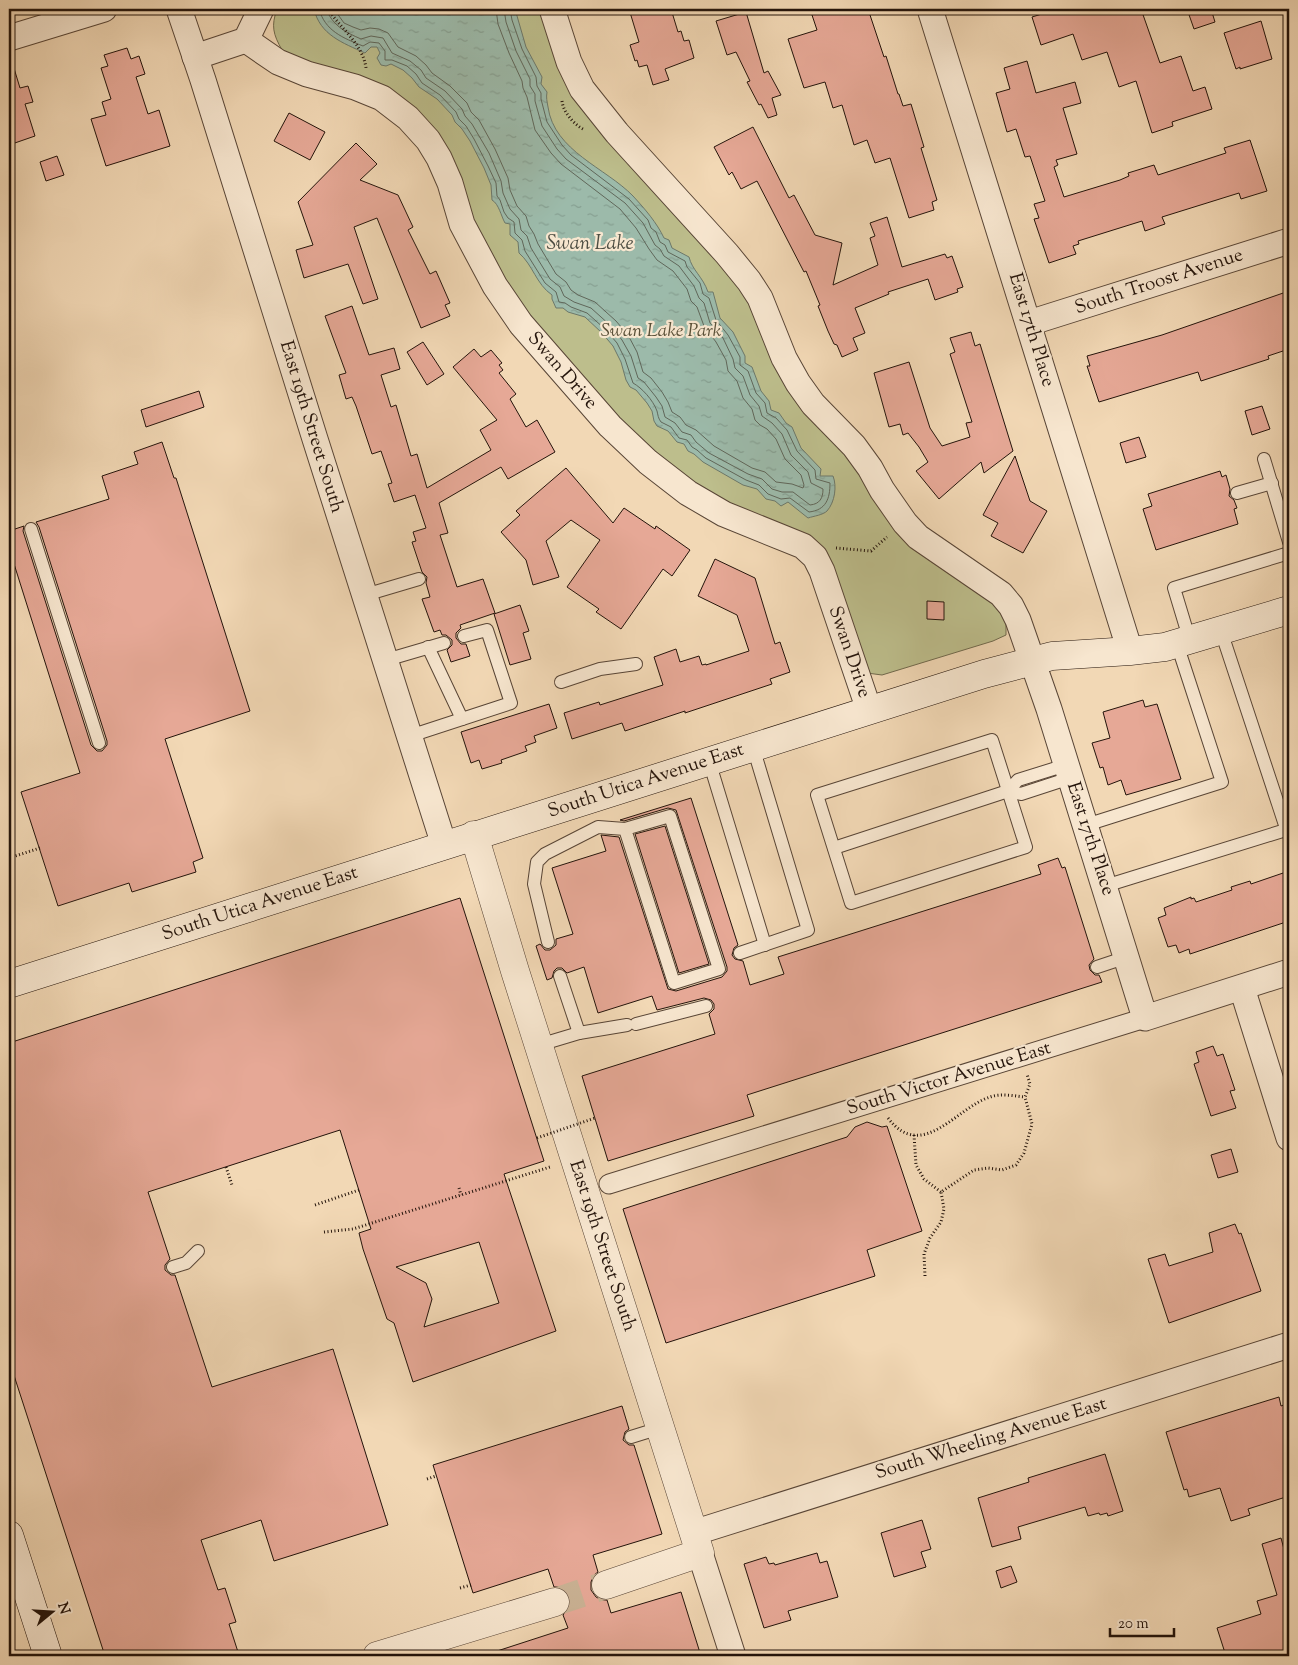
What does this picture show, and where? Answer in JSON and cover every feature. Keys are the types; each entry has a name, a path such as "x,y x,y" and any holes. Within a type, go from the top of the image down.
{"main road":[{"name":"South Utica Avenue East","path":"9,984 474,835 1032,660 1067,654 1157,648 1184,642 1289,610"},
{"name":"East 19th Street South","path":"474,835 696,1543"},
{"path":"9,1535 48,1656"},
{"name":"South Wheeling Avenue East","path":"606,1585 696,1543"},
{"path":"377,1656 555,1602"}],"street":[{"path":"9,38 104,9"},
{"name":"East 19th Street South","path":"179,9 196,57 444,845"},
{"path":"196,57 246,40 261,9"},
{"path":"552,9 569,62 582,89 617,133 727,254 749,281 760,298 784,358 813,404 843,434 870,468 882,490 918,537 1001,594 1011,606 1018,620 1032,660"},
{"name":"East 17th Place","path":"930,9 1130,651"},
{"name":"Swan Drive","path":"246,40 278,62 307,74 356,87 382,98 408,118 428,140 439,158 450,182 462,224 495,286 521,324 610,426 648,462 688,493 724,514 803,546 815,557 822,571 869,710"},
{"name":"South Troost Avenue","path":"1029,323 1289,241"},
{"name":"East 17th Place","path":"1032,660 1086,825 1145,1018"},
{"name":"South Victor Avenue East","path":"609,1184 1289,972"},
{"path":"1242,988 1289,1138"},
{"name":"South Wheeling Avenue East","path":"696,1543 1289,1345"},
{"name":"East 19th Street South","path":"696,1543 733,1656"}],"lane":[{"path":"1264,459 1289,542"},
{"path":"1237,493 1272,483"},
{"path":"31,529 99,744"},
{"path":"1086,825 1222,782 1184,642 1174,588 1289,553"},
{"path":"365,595 419,578"},
{"path":"410,736 511,703 487,630 464,636"},
{"path":"1105,886 1288,828 1221,631"},
{"path":"386,660 444,643"},
{"path":"428,647 462,719"},
{"path":"561,682 600,669 636,664"},
{"path":"992,740 1026,847 851,903 834,848 818,795 992,740"},
{"path":"740,953 808,930 753,747"},
{"path":"709,761 765,945"},
{"path":"834,848 1008,791 1018,780 1068,772"},
{"path":"548,942 534,884 537,862 545,854 598,827 624,829 670,816 719,969 674,983 624,829"},
{"path":"1097,968 1127,957"},
{"path":"560,976 579,1033"},
{"path":"539,1045 579,1033 632,1024 706,1006"},
{"path":"173,1268 186,1263 198,1251"},
{"path":"632,1437 660,1428"}],"path":[{"path":"328,9 358,46 365,59 367,72"},
{"path":"831,548 871,551 905,522"},
{"path":"9,858 40,848"},
{"path":"879,1101 884,1112 896,1128 914,1136 940,1129 974,1104 992,1096 1025,1097 1032,1124 1024,1153 1016,1165 1002,1170 988,1168 974,1170 941,1192"},
{"path":"537,1138 595,1118"},
{"path":"914,1136 916,1165 924,1179 941,1192 944,1209 940,1222 930,1238 924,1254 925,1276"},
{"path":"226,1167 232,1185"},
{"path":"324,1232 353,1229 550,1167"},
{"path":"459,1188 461,1195"},
{"path":"315,1204 359,1190"},
{"path":"427,1480 436,1476"},
{"path":"460,1588 470,1585"}],"green space":[{"name":"Swan Lake Park","path":"277,9 544,9 554,46 733,274 763,324 966,581 1002,610 1006,622 1006,635 993,641 882,675 867,673 828,565 732,509 650,453 535,326 488,258 444,150 282,50 274,30"}],"water":[{"name":"Swan Lake","path":"314,9 515,9 526,47 542,77 541,84 547,92 547,103 552,122 560,136 583,158 633,196 650,216 664,238 669,240 672,248 689,257 708,292 713,292 720,318 733,332 745,356 745,363 752,367 761,391 769,401 771,410 779,413 786,423 792,427 801,448 821,469 820,476 833,476 835,494 827,511 808,518 788,502 781,506 775,501 766,499 757,489 743,485 703,462 688,451 684,444 677,442 668,431 657,426 647,403 636,390 630,387 626,380 621,362 613,346 585,317 568,312 563,308 556,308 552,295 542,285 519,253 518,242 510,235 510,224 505,223 498,207 492,200 491,185 484,168 470,141 455,122 452,115 437,99 419,87 403,70 391,64 381,65 377,58 380,53 377,47 371,47 365,53 333,37 321,25"}],"building":[{"path":"629,9 671,9 678,32 681,31 684,41 689,40 694,58 665,69 669,80 653,85 647,65 639,67 637,60 635,61 630,45 639,42"},
{"path":"810,9 868,9 903,106 911,104 924,147 921,148 937,200 932,202 934,210 909,218 890,158 875,163 867,140 854,145 842,105 833,108 825,82 804,88 788,39 817,30"},
{"path":"1058,9 1141,9 1160,63 1181,56 1193,91 1205,87 1212,109 1172,122 1173,126 1152,133 1136,81 1119,87 1107,52 1082,60 1073,34 1041,45 1032,17"},
{"path":"1187,9 1211,9 1215,22 1194,29"},
{"path":"746,12 764,73 768,71 781,95 772,98 777,115 768,118 747,82 750,81 736,52 727,55 716,21"},
{"path":"1261,21 1272,59 1236,69 1224,33"},
{"path":"127,48 131,59 139,56 145,74 136,77 148,114 159,110 170,146 106,166 91,119 106,115 102,102 111,99 101,68 108,66 104,55"},
{"path":"1027,61 1036,93 1075,82 1081,103 1063,108 1077,154 1056,160 1058,165 1054,167 1064,197 1120,180 1129,176 1128,173 1154,165 1158,175 1226,153 1224,148 1250,140 1267,191 1241,199 1239,193 1162,217 1165,224 1145,231 1142,221 1078,241 1079,244 1073,246 1076,254 1049,263 1034,219 1039,218 1034,204 1045,201 1030,156 1025,157 1016,129 1007,132 996,93 1010,89 1004,68"},
{"path":"13,65 20,88 28,86 33,102 25,104 35,136 9,145 9,66"},
{"path":"289,113 325,132 310,160 274,141"},
{"path":"753,127 789,198 794,195 815,235 842,243 833,285 878,265 870,238 875,236 870,223 887,217 902,267 945,254 947,258 952,256 963,287 957,289 958,292 935,300 928,279 888,292 889,294 855,308 865,333 853,338 858,350 842,357 828,331 806,271 804,272 757,181 741,189 732,172 729,175 714,147"},
{"path":"356,143 377,164 360,180 398,195 413,227 408,230 430,274 436,271 450,303 445,305 450,316 421,328 377,218 354,227 378,299 363,304 348,264 304,278 296,250 313,245 298,202"},
{"path":"57,156 64,175 46,181 40,162"},
{"path":"1289,291 1289,349 1268,356 1269,359 1201,381 1198,372 1099,402 1087,366 1090,366 1087,356 1162,335"},
{"path":"352,306 369,355 394,348 400,369 381,375 391,407 396,405 411,456 417,454 427,488 491,450 480,430 497,420 453,367 474,349 481,357 491,350 502,363 499,365 503,370 499,373 516,394 510,399 526,427 537,420 555,452 508,479 501,467 439,503 448,533 440,535 457,587 483,579 495,613 460,625 461,628 456,633 456,638 461,644 466,644 470,656 451,662 447,650 452,645 452,640 446,635 442,635 440,630 434,632 422,599 430,597 426,583 427,577 422,572 412,542 416,541 413,532 426,528 415,495 394,502 388,484 392,483 381,451 372,454 356,406 352,397 346,399 339,375 346,373 325,316"},
{"path":"971,332 975,346 980,344 1013,451 984,473 981,462 939,499 916,471 928,462 919,447 908,433 903,435 900,424 889,427 874,373 909,362 930,428 942,446 970,437 966,423 972,422 950,354 955,352 950,338"},
{"path":"423,342 444,374 427,385 407,352"},
{"path":"199,391 204,407 146,427 141,410"},
{"path":"1262,406 1270,429 1252,435 1245,411"},
{"path":"1139,437 1146,457 1126,463 1120,443"},
{"path":"162,442 174,478 176,478 250,711 165,739 203,858 193,862 196,872 132,892 129,883 58,906 21,792 80,773 9,548 9,531 24,526 23,531 91,745 97,751 102,751 107,745 107,741 36,522 109,499 102,476 138,464 134,452"},
{"path":"1015,456 1030,501 1047,511 1023,553 991,536 998,523 983,515"},
{"path":"566,468 613,523 624,508 655,529 656,526 690,550 672,576 663,569 621,629 596,612 599,609 567,587 600,540 571,520 546,541 559,577 533,585 526,560 501,532 520,515 516,511"},
{"path":"1220,471 1222,477 1226,475 1230,489 1229,496 1234,500 1237,508 1234,509 1238,524 1156,550 1143,509 1152,506 1148,494"},
{"path":"715,559 755,578 775,644 780,642 790,672 770,679 772,684 685,713 685,711 625,731 622,723 572,739 564,713 599,702 600,705 663,685 654,657 676,649 680,662 699,656 702,665 706,665 749,651 737,615 698,596"},
{"path":"927,601 944,602 944,620 927,619"},
{"path":"520,605 529,631 523,633 531,659 510,665 494,614"},
{"path":"1143,700 1145,707 1157,704 1181,779 1126,795 1121,780 1108,785 1103,767 1100,768 1092,743 1110,738 1103,712"},
{"path":"549,704 557,728 534,736 536,742 525,746 527,751 501,760 502,763 482,769 479,760 471,763 461,732"},
{"path":"691,798 738,945 734,948 732,955 735,959 743,961 750,985 784,974 778,957 1041,874 1038,865 1058,858 1062,868 1065,867 1094,959 1089,965 1090,970 1095,975 1099,975 1102,982 747,1095 754,1116 608,1161 582,1076 715,1034 709,1014 714,1009 714,1004 711,1000 704,998 657,1010 652,996 598,1013 584,967 567,973 562,968 557,968 552,978 547,980 536,946 540,944 545,950 550,950 556,945 556,939 573,934 552,868 606,851 601,835 619,837 668,989 676,991 722,977 727,971 727,967 676,810 668,808 624,821 620,820"},
{"path":"665,826 709,964 679,973 635,834"},
{"path":"1289,871 1289,921 1190,954 1189,949 1179,953 1176,945 1168,947 1158,918 1166,915 1164,908 1191,897 1196,902 1232,890 1231,887 1250,881 1251,884"},
{"path":"460,898 544,1161 504,1174 556,1331 413,1382 394,1323 387,1319 363,1249 359,1233 371,1229 340,1130 148,1192 170,1259 165,1265 165,1270 171,1275 175,1275 212,1387 333,1349 388,1525 274,1561 261,1520 201,1540 218,1590 225,1588 236,1622 229,1624 238,1652 226,1656 105,1656 9,1360 9,1043","holes":["479,1242 499,1303 424,1327 432,1299 426,1283 396,1267"]},
{"path":"1213,1046 1217,1056 1223,1054 1235,1090 1230,1091 1236,1108 1211,1116 1194,1064 1199,1062 1196,1052"},
{"path":"867,1122 882,1127 887,1126 922,1231 867,1250 875,1276 666,1343 623,1209 847,1137 855,1127"},
{"path":"1231,1149 1238,1172 1218,1178 1211,1155"},
{"path":"1235,1224 1239,1234 1241,1233 1261,1291 1169,1323 1148,1259 1165,1254 1169,1266 1213,1252 1209,1233"},
{"path":"1279,1397 1281,1406 1289,1403 1289,1496 1248,1509 1250,1515 1231,1521 1220,1488 1189,1497 1187,1489 1184,1490 1166,1432"},
{"path":"622,1406 629,1429 625,1432 623,1440 629,1445 634,1445 662,1534 593,1555 598,1572 594,1575 591,1582 591,1590 596,1597 607,1600 611,1613 681,1592 701,1656 491,1656 491,1653 568,1628 563,1615 570,1606 570,1597 565,1590 554,1587 548,1569 473,1593 433,1465"},
{"path":"1105,1454 1123,1511 1108,1516 1107,1513 1100,1515 1099,1513 1088,1516 1085,1507 1018,1527 1021,1539 992,1547 978,1498 1029,1482 1028,1478"},
{"path":"922,1520 931,1549 921,1552 926,1567 894,1577 881,1533"},
{"path":"1281,1538 1289,1568 1289,1656 1226,1656 1217,1628 1261,1614 1257,1601 1277,1595 1262,1544"},
{"path":"817,1553 820,1563 827,1561 838,1597 788,1611 791,1620 764,1628 744,1564 766,1557 769,1564 774,1563 775,1565"},
{"path":"1011,1566 1017,1582 1001,1588 996,1571"}],"tunnel":[{"path":"555,1602 606,1585"}]}
